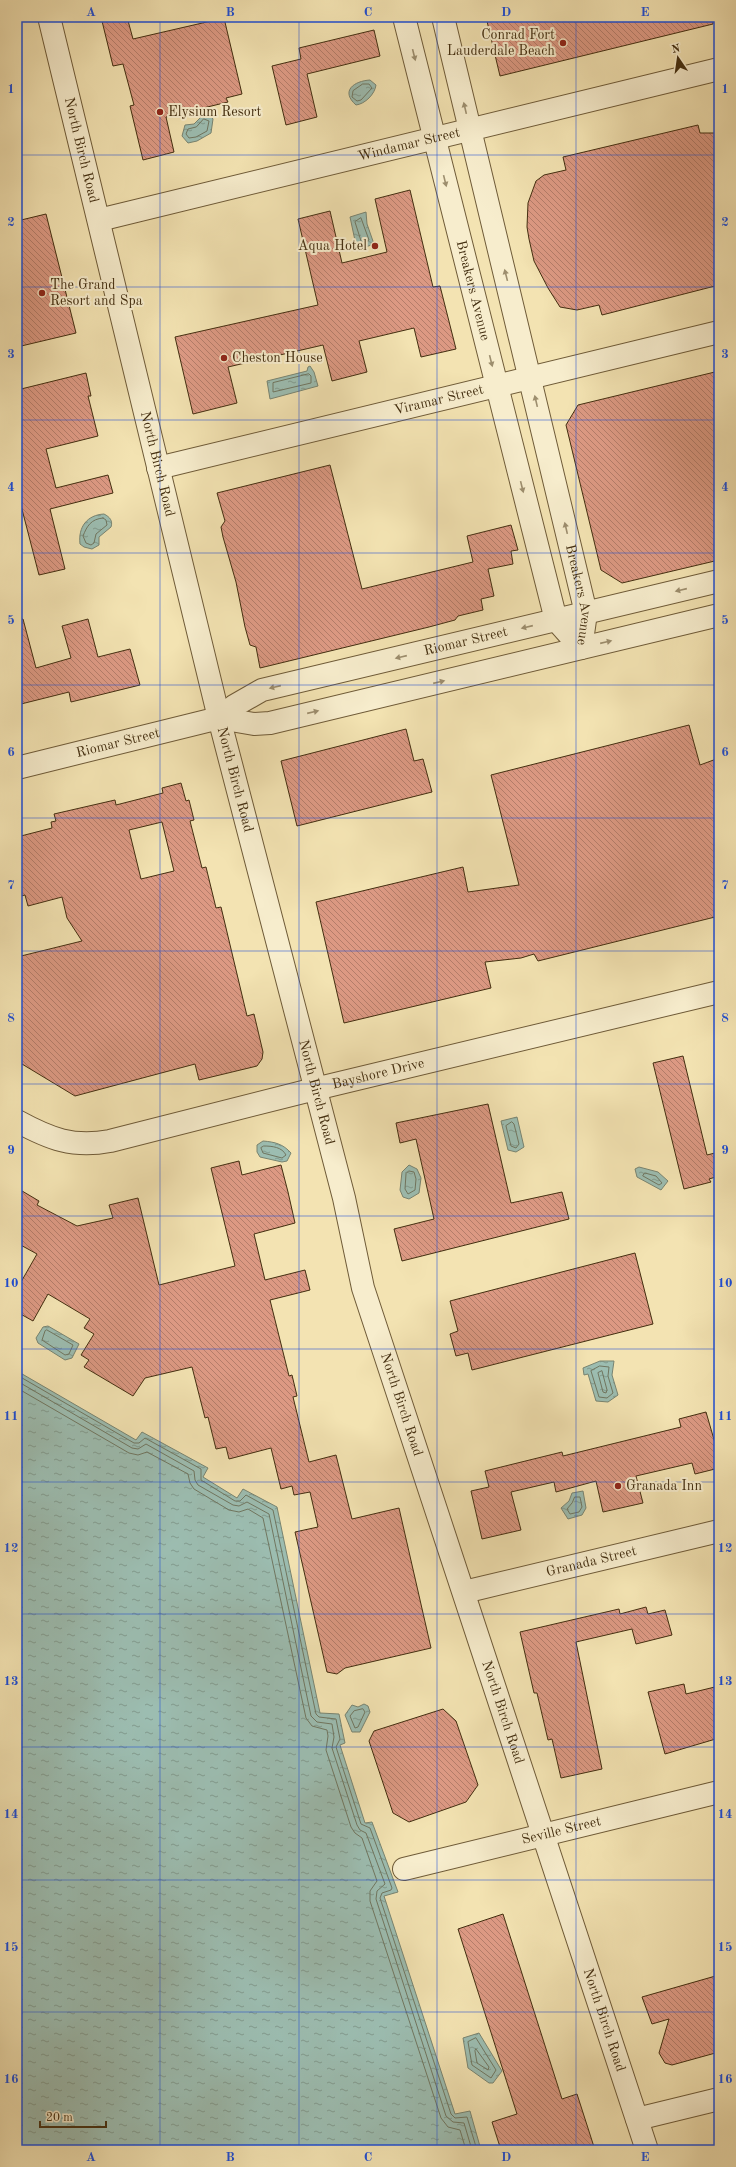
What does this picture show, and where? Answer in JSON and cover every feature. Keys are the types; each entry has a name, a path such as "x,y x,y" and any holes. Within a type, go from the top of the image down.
{"street":[{"name":"North Birch Road","path":"49,17 219,718 315,1089 369,1309 544,1834 647,2150"},
{"name":"Breakers Avenue","path":"404,17 556,620 581,648"},
{"name":"Breakers Avenue","path":"443,17 531,378 586,613 581,648"},
{"name":"Windamar Street","path":"99,220 719,69"},
{"name":"Viramar Street","path":"158,468 719,332"},
{"name":"Riomar Street","path":"219,718 234,706 262,690 719,581"},
{"name":"Riomar Street","path":"17,768 219,718 254,724 270,723 719,615"},
{"name":"Bayshore Drive","path":"17,1121 56,1140 73,1144 91,1145 315,1089 719,992"},
{"name":"Granada Street","path":"464,1592 719,1531"},
{"name":"Seville Street","path":"404,1869 719,1792"},
{"path":"637,2119 719,2099"}],"water":[{"path":"370,80 376,85 374,92 366,101 356,105 351,100 349,91 359,82"},
{"path":"203,115 210,115 213,119 211,133 197,141 188,143 182,136 185,125 194,124"},
{"path":"366,212 367,224 374,244 357,250 350,217"},
{"path":"310,366 314,372 318,386 270,399 267,381 307,371 308,367"},
{"path":"104,514 110,519 112,523 111,527 99,537 99,545 92,549 84,547 80,544 82,527 88,519"},
{"path":"517,1117 524,1147 516,1152 508,1150 501,1121"},
{"path":"263,1141 285,1147 291,1153 287,1161 282,1162 260,1157 257,1152 257,1145"},
{"path":"409,1165 417,1169 421,1178 419,1193 409,1199 403,1197 400,1190 402,1172"},
{"path":"639,1167 658,1172 668,1181 661,1190 637,1177 635,1169"},
{"path":"48,1326 79,1344 72,1358 65,1360 38,1343 36,1338 43,1327"},
{"path":"600,1361 614,1361 612,1375 618,1395 608,1402 596,1401 588,1374 584,1375 583,1368"},
{"path":"17,1371 136,1440 142,1432 208,1468 203,1477 237,1498 243,1489 277,1507 320,1713 339,1714 345,1743 340,1745 365,1823 372,1822 398,1892 384,1896 455,2114 470,2111 481,2150 17,2150"},
{"path":"583,1491 586,1508 582,1515 568,1519 561,1508 569,1501 572,1493"},
{"path":"364,1704 368,1706 370,1712 360,1732 352,1732 345,1715 352,1705 358,1707"},
{"path":"479,2033 502,2071 493,2083 489,2083 468,2068 463,2038"}],"building":[{"path":"101,17 127,17 133,39 224,18 242,94 226,98 228,102 166,117 174,152 143,160 130,106 134,105 123,64 113,66"},
{"name":"Conrad Fort Lauderdale Beach","path":"486,17 713,17 713,24 500,76"},
{"path":"374,30 380,56 307,74 317,117 286,125 272,66 301,59 299,48"},
{"path":"698,125 700,133 719,133 719,285 602,315 599,305 577,310 560,307 534,261 529,239 527,227 528,203 536,181 544,175 566,170 563,157"},
{"path":"410,190 433,287 440,286 456,349 421,357 414,328 359,341 367,372 332,381 323,345 228,367 237,403 193,414 175,337 318,305 298,219 330,211 342,263 387,252 375,199"},
{"path":"46,214 76,333 17,347 17,221"},
{"path":"719,371 719,560 622,583 601,570 566,425 578,405"},
{"path":"86,373 91,396 88,396 98,436 46,449 56,488 108,475 113,493 50,509 65,569 39,575 17,490 17,390"},
{"path":"330,465 362,589 473,562 467,536 511,525 518,550 511,551 513,564 488,569 494,596 481,599 483,610 458,616 455,620 429,627 260,668 256,647 250,645 245,627 236,582 223,537 221,527 225,521 217,493"},
{"path":"23,619 36,668 71,658 62,626 88,619 98,657 130,649 140,685 71,702 69,692 17,705 17,620"},
{"path":"689,725 700,765 719,758 719,916 538,961 534,954 521,958 485,962 491,988 344,1023 316,902 463,867 468,892 519,885 491,775"},
{"path":"406,729 414,761 423,759 432,792 297,826 281,761"},
{"path":"181,783 186,801 189,800 194,820 190,821 202,868 206,867 216,908 221,907 247,1016 254,1014 263,1052 262,1059 257,1066 199,1080 195,1064 75,1096 17,1061 17,957 82,941 67,918 62,897 28,906 25,895 17,897 17,837 52,828 51,822 56,821 54,814 115,800 116,805 163,793 162,788","holes":["162,822 174,871 141,879 129,830"]},
{"path":"683,1056 707,1155 719,1152 719,1176 709,1179 711,1182 684,1189 653,1063"},
{"path":"488,1104 511,1203 562,1192 569,1219 402,1261 394,1229 434,1219 416,1139 400,1143 396,1123"},
{"path":"239,1161 242,1175 281,1165 288,1192 295,1223 254,1234 265,1280 305,1270 310,1290 270,1300 289,1376 292,1375 297,1396 293,1397 309,1462 336,1455 352,1519 399,1508 431,1648 345,1668 337,1674 327,1672 295,1532 318,1527 310,1492 294,1495 292,1486 281,1489 271,1448 229,1459 226,1447 216,1449 208,1417 205,1418 192,1367 145,1378 133,1396 84,1367 89,1360 81,1355 94,1334 84,1328 90,1319 48,1294 33,1321 17,1312 17,1289 37,1254 17,1243 17,1188 39,1201 37,1205 77,1226 113,1218 109,1205 138,1198 159,1285 235,1266 211,1168"},
{"path":"635,1253 653,1324 472,1370 468,1353 456,1356 450,1334 458,1331 450,1301"},
{"path":"706,1412 715,1443 719,1442 719,1468 695,1474 692,1463 636,1476 643,1503 603,1512 596,1481 556,1492 554,1482 511,1492 521,1530 482,1539 471,1491 489,1487 485,1471 562,1452 563,1456 681,1427 679,1419"},
{"path":"646,1607 648,1614 665,1610 672,1635 636,1644 632,1629 576,1642 602,1769 561,1778 552,1739 548,1740 537,1693 534,1693 520,1632 619,1609 620,1614"},
{"path":"684,1684 686,1694 719,1686 719,1738 665,1754 648,1692"},
{"path":"443,1709 456,1721 478,1785 466,1802 409,1822 393,1813 369,1741 374,1731"},
{"path":"503,1914 562,2099 577,2094 595,2150 501,2150 492,2122 517,2114 458,1929"},
{"path":"719,1975 719,2052 672,2065 665,2063 659,2053 669,2019 652,2024 642,1997"}],"place":[{"name":"Conrad Fort Lauderdale Beach","path":"563,43"},
{"name":"Elysium Resort","path":"160,112"},
{"name":"Aqua Hotel","path":"375,246"},
{"name":"The Grand Resort and Spa","path":"42,293"},
{"name":"Cheston House","path":"224,358"},
{"name":"Granada Inn","path":"618,1486"}]}
